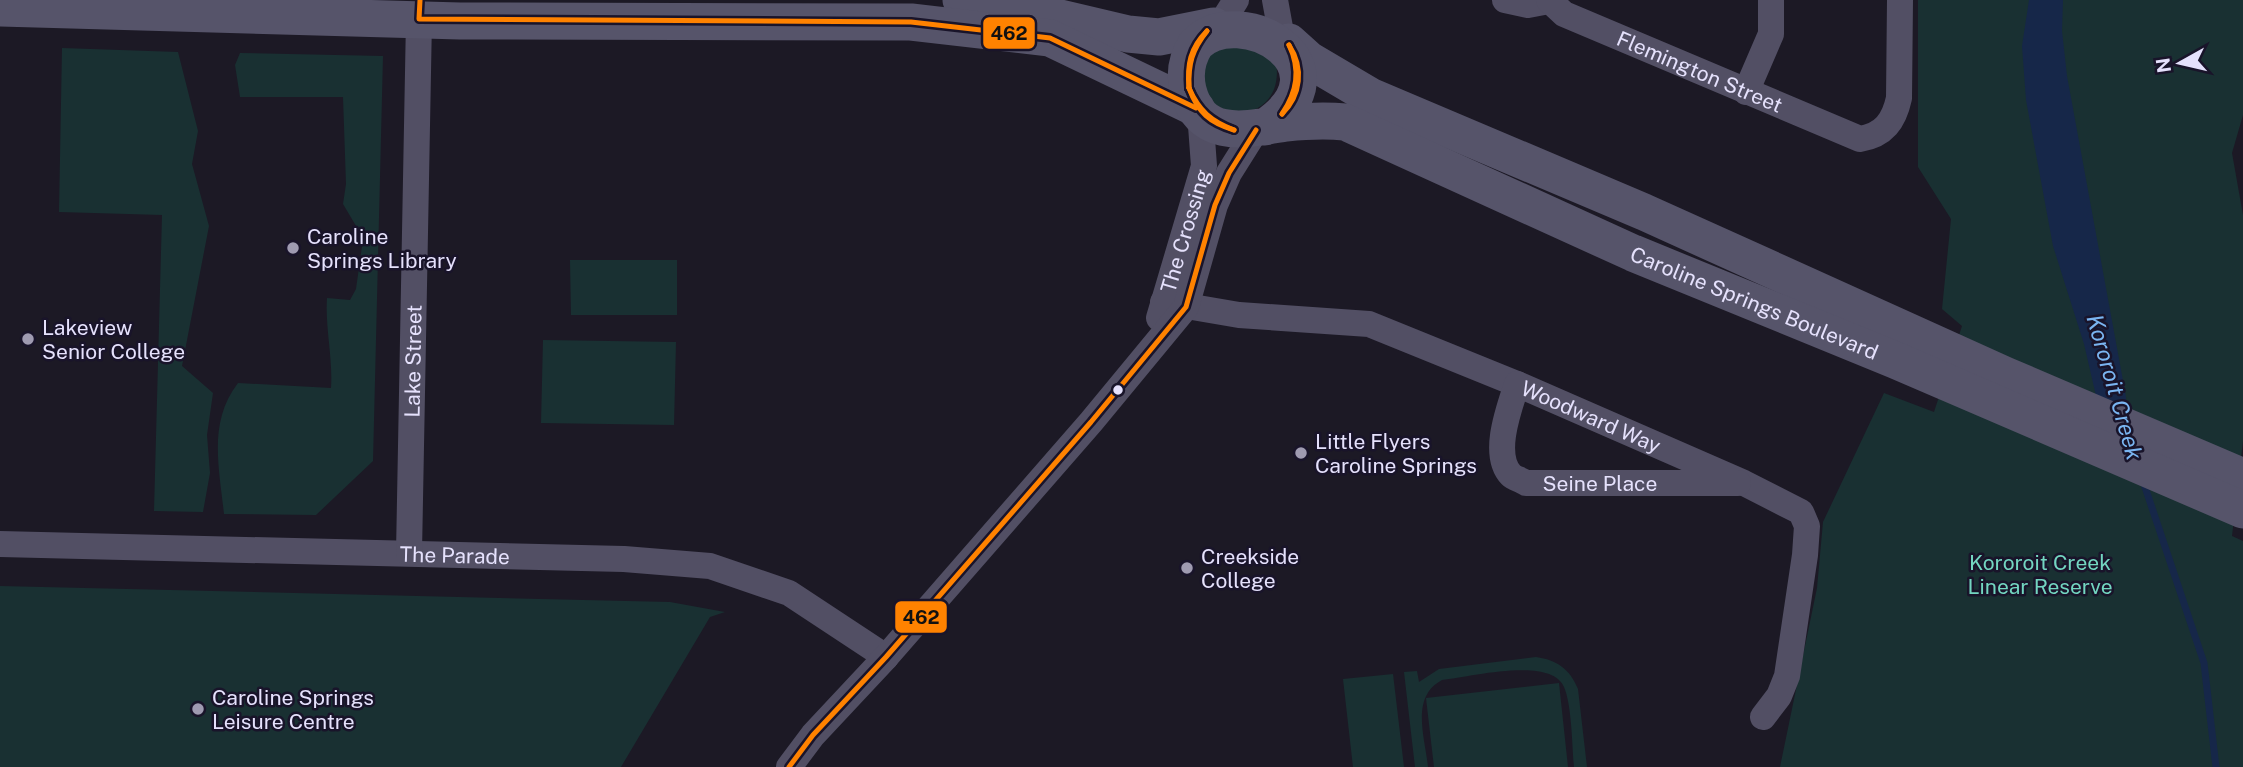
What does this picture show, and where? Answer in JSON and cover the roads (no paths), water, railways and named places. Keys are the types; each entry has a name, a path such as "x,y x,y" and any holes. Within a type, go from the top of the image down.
{"main road":[{"path":"0,8 419,9 936,25 1050,38 1198,110 1225,129 1261,128 1288,108 1299,80 1297,61 1282,25 1224,16 1159,37 1128,34 1022,9 961,0"},
{"path":"1198,110 1188,91 1186,72 1190,54 1199,38 1224,16"},
{"name":"Caroline Springs Boulevard","path":"1282,25 1309,60 1370,96 1644,212 2005,375 2233,489"},
{"name":"Caroline Springs Boulevard","path":"1261,128 1318,120 1345,122 1633,253 2015,411 2233,489"}],"street":[{"path":"1505,0 1528,5 1549,1"},
{"path":"1746,92 1771,34 1772,0"},
{"name":"Flemington Street","path":"1549,1 1564,14 1851,138 1870,137 1879,132 1889,124 1895,113 1899,98 1900,0"},
{"name":"Lake Street","path":"408,552 419,9"},
{"name":"The Crossing","path":"1175,304 1204,166 1198,110"},
{"name":"The Crossing","path":"789,767 813,735 887,657 1091,422 1151,347 1175,304 1229,173 1261,128"},
{"name":"Woodward Way","path":"1175,304 1239,315 1369,324 1517,384 1744,483 1801,512 1807,526 1787,677 1779,696 1763,717"},
{"name":"Seine Place","path":"1517,384 1503,425 1504,459 1511,474 1526,483 1708,486 1744,483"},
{"name":"The Parade","path":"0,544 408,552 624,559 710,566 789,593 887,657"}],"water":[{"path":"2029,0 2063,0 2062,31 2067,76 2126,397 2127,418 2103,426 2084,344 2053,246 2026,100 2022,46"}],"waterway":[{"name":"Kororoit Creek","path":"2143,481 2204,663 2216,767"}],"place":[{"name":"Caroline Springs Library","path":"293,248"},
{"name":"Lakeview Senior College","path":"28,339"},
{"name":"Little Flyers Caroline Springs","path":"1301,453"},
{"name":"Creekside College","path":"1187,568"},
{"name":"Caroline Springs Leisure Centre","path":"198,709"}],"park label":[{"name":"Kororoit Creek Linear Reserve","path":"2040,574"}]}
